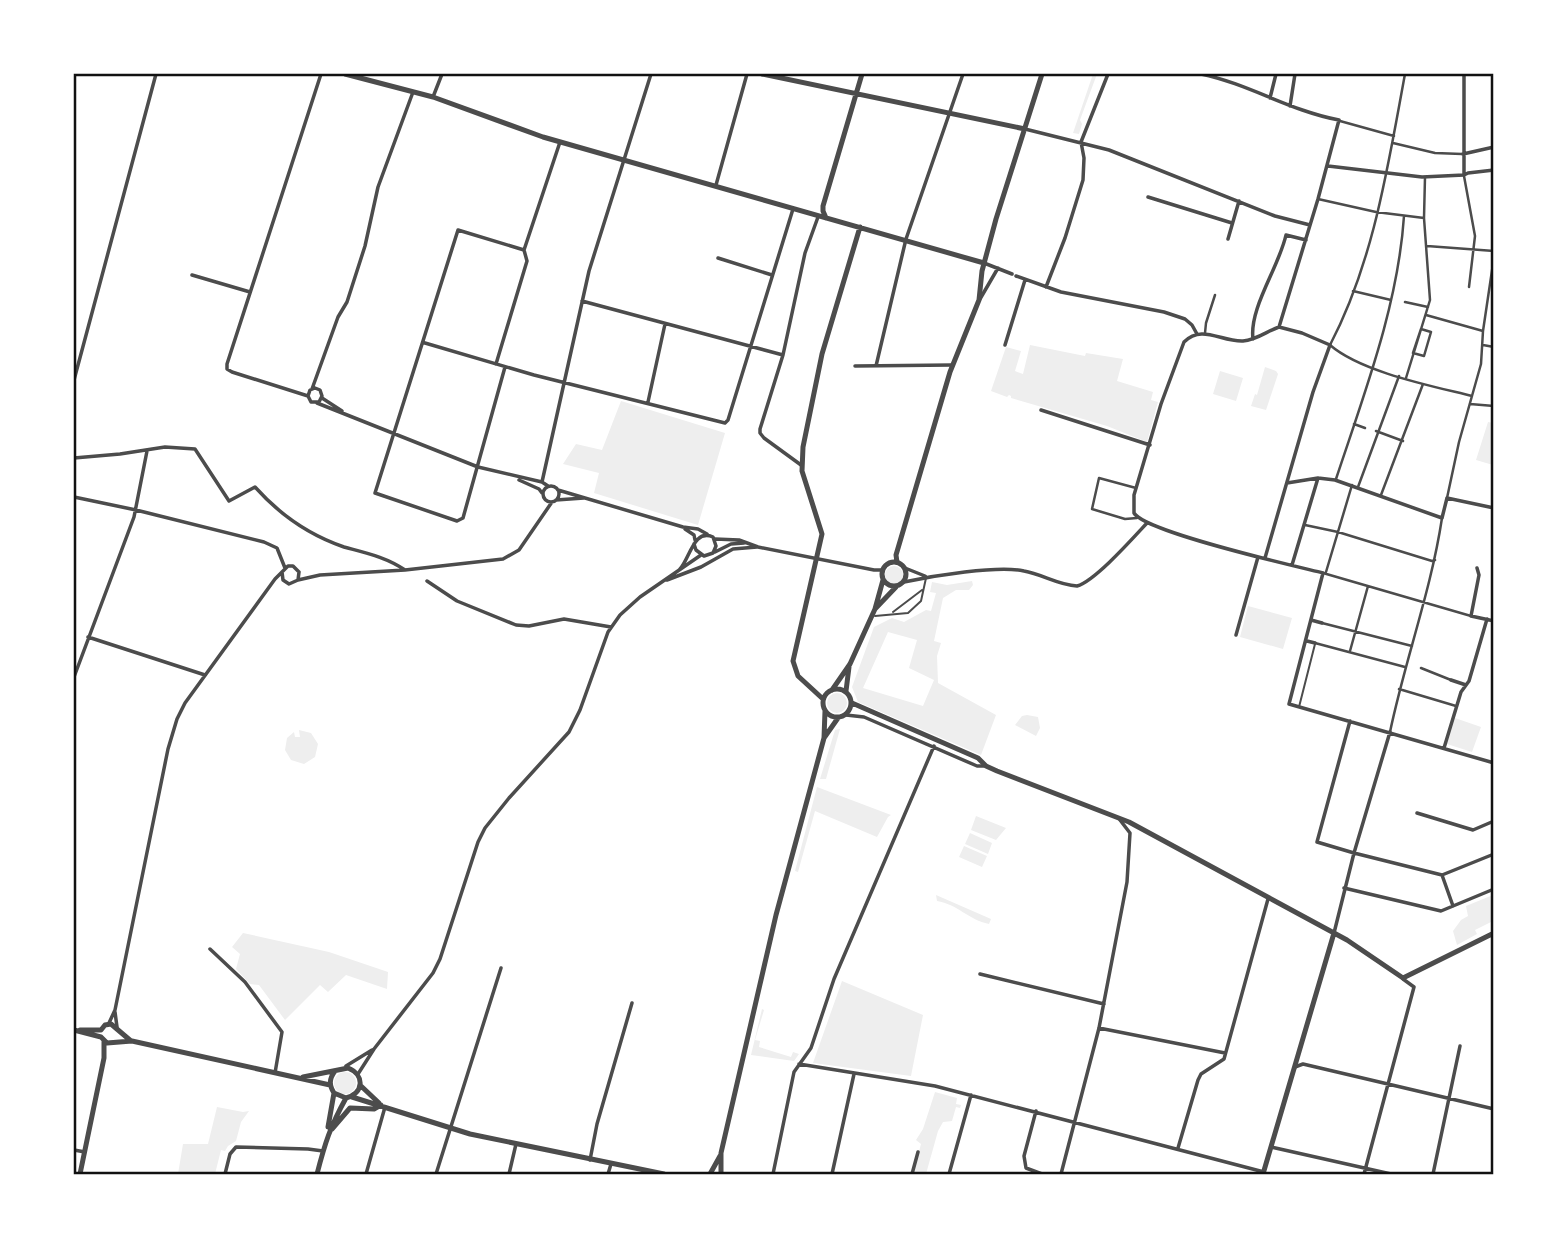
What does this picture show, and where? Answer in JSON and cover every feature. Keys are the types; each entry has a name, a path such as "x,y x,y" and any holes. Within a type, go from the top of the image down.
{"street":[{"path":"74,380 156,74"},
{"path":"321,74 227,369 308,396 310,401 478,467 542,482 558,490 698,529 715,539 733,538 758,547 818,560 882,570"},
{"path":"345,74 433,97 560,142 818,217 906,239 984,263 1061,292 1153,309 1185,319 1197,334"},
{"path":"433,97 442,74"},
{"path":"542,482 592,260 652,74"},
{"path":"715,187 747,74"},
{"path":"762,74 1081,142 1109,150 1275,216 1311,223"},
{"path":"827,219 823,206 862,74"},
{"path":"876,366 906,239 963,74"},
{"path":"979,300 984,263 1042,74"},
{"path":"1046,287 1083,180 1084,158 1081,142 1108,74"},
{"path":"1201,74 1231,81 1292,108 1394,136"},
{"path":"1270,98 1276,74"},
{"path":"1292,108 1295,74"},
{"path":"1265,558 1313,392 1353,291 1379,212 1405,74"},
{"path":"1464,74 1464,175 1475,236 1469,287"},
{"path":"308,396 338,317 347,302 365,246 378,187 413,92"},
{"path":"1279,327 1306,242 1339,120"},
{"path":"496,364 527,261 524,250 560,142"},
{"path":"1393,143 1435,153 1463,154 1493,147"},
{"path":"1328,166 1423,177 1493,170"},
{"path":"1406,378 1426,315 1430,284 1423,218 1423,177"},
{"path":"1148,197 1232,223"},
{"path":"1318,200 1423,218"},
{"path":"1228,239 1239,201"},
{"path":"424,343 723,424 728,420 793,209"},
{"path":"1335,480 1392,300 1404,216"},
{"path":"801,465 760,433 783,355 805,253 818,217"},
{"path":"721,1174 722,1153 776,915 824,738 823,699 799,676 793,661 818,560 821,528 801,465 822,354 860,228"},
{"path":"505,367 464,517 460,520 375,493 458,230 524,250"},
{"path":"1253,339 1254,319 1288,234 1306,242"},
{"path":"1426,246 1493,251"},
{"path":"799,1064 935,1086 1178,1148 1264,1173 1334,933 1353,853 1390,732 1399,689 1425,602 1466,417 1478,379 1491,291 1493,257"},
{"path":"718,258 772,275"},
{"path":"927,577 905,568 897,562 896,555 952,365 979,300 998,268"},
{"path":"192,275 250,292"},
{"path":"1005,345 1025,280"},
{"path":"1353,291 1392,300"},
{"path":"1205,333 1215,295"},
{"path":"582,301 783,355"},
{"path":"1405,302 1428,307"},
{"path":"1426,315 1483,331"},
{"path":"648,402 666,324"},
{"path":"1137,518 1133,506 1137,487 1179,352 1184,342 1197,334 1205,333 1240,341 1253,339 1279,327 1303,333 1331,345 1350,358 1372,367 1423,384 1472,396"},
{"path":"1414,353 1424,356 1431,332 1422,330"},
{"path":"1483,345 1493,347"},
{"path":"855,366 952,365"},
{"path":"1358,487 1399,376"},
{"path":"1381,496 1423,384"},
{"path":"312,389 320,390 322,398 347,414"},
{"path":"316,403 322,398"},
{"path":"1470,404 1493,406"},
{"path":"1041,410 1150,445"},
{"path":"1354,424 1365,428"},
{"path":"1377,431 1403,441"},
{"path":"74,458 165,447 195,449 229,501 255,487 284,514 320,538 391,560 405,570"},
{"path":"74,677 136,510 147,450"},
{"path":"510,476 539,489 543,496 544,511"},
{"path":"1137,487 1099,478 1092,509 1125,519 1137,518 1258,557 1493,621"},
{"path":"1287,483 1318,478 1335,480 1442,518"},
{"path":"1292,565 1318,478"},
{"path":"1352,485 1324,573 1289,704 1493,763"},
{"path":"543,496 548,486"},
{"path":"272,585 292,583 320,575 405,570 503,559 519,550 544,511 559,496 558,490"},
{"path":"543,496 554,501 586,498"},
{"path":"74,497 273,545 281,553 281,576 285,582"},
{"path":"1447,498 1493,508"},
{"path":"823,699 850,664 875,609 904,582 927,577 1008,569 1024,570 1077,586 1095,574 1147,522"},
{"path":"1306,525 1435,560"},
{"path":"683,527 694,535 696,550 701,555"},
{"path":"678,571 687,561 700,535 707,534"},
{"path":"713,553 715,539"},
{"path":"317,1174 337,1112 358,1092 358,1074 437,966 485,828 575,723 611,627 631,604 701,555 713,553 731,544 744,543"},
{"path":"662,582 685,574 733,549 758,547"},
{"path":"1236,635 1258,557"},
{"path":"875,609 883,580 882,570 887,564 897,562"},
{"path":"80,1174 104,1058 102,1036 115,1010 168,749 181,710 283,569 293,566 299,572 320,575"},
{"path":"904,582 905,568"},
{"path":"1471,616 1479,575 1477,568"},
{"path":"298,580 299,572"},
{"path":"883,580 888,586 896,587"},
{"path":"427,582 457,601 516,625 529,626 564,619 611,627"},
{"path":"1350,651 1368,586"},
{"path":"1311,620 1412,646"},
{"path":"1444,748 1461,692 1469,681 1487,620"},
{"path":"88,637 205,675"},
{"path":"1307,641 1407,665"},
{"path":"850,664 846,691 852,703 978,758 986,766 1147,831 1357,946 1414,987 1365,1172"},
{"path":"1421,668 1466,685"},
{"path":"1399,689 1457,706"},
{"path":"832,690 846,691"},
{"path":"846,715 852,703"},
{"path":"825,711 838,718"},
{"path":"824,738 838,718 846,715 864,717 976,766 986,766"},
{"path":"1350,721 1317,842 1442,875 1493,854"},
{"path":"773,1174 794,1072 811,1048 834,979 934,746"},
{"path":"1417,813 1473,830 1493,821"},
{"path":"1061,1174 1099,1028 1127,882 1130,833 1119,819"},
{"path":"1442,875 1454,906"},
{"path":"1344,890 1441,911 1493,889"},
{"path":"1178,1148 1201,1074 1224,1059 1268,899"},
{"path":"1402,978 1493,933"},
{"path":"210,949 245,982 282,1032 275,1073"},
{"path":"436,1174 501,968"},
{"path":"980,974 1104,1004"},
{"path":"590,1160 597,1124 632,1003"},
{"path":"104,1058 118,1030 115,1010"},
{"path":"108,1024 132,1041"},
{"path":"1099,1028 1225,1053"},
{"path":"74,1030 102,1036 114,1042 132,1041 330,1085"},
{"path":"1433,1174 1460,1046"},
{"path":"301,1078 335,1071 374,1049"},
{"path":"1295,1067 1303,1064 1493,1109"},
{"path":"345,1067 358,1074"},
{"path":"328,1134 334,1093 330,1079 335,1071"},
{"path":"832,1174 854,1073"},
{"path":"360,1086 383,1106"},
{"path":"334,1093 449,1128 664,1174"},
{"path":"949,1174 971,1095"},
{"path":"328,1134 349,1108 374,1109 383,1106"},
{"path":"366,1174 383,1106"},
{"path":"1036,1111 1024,1156 1027,1168 1042,1174"},
{"path":"509,1174 516,1144"},
{"path":"225,1174 230,1154 236,1147 323,1151"},
{"path":"1271,1147 1365,1172 1391,1174"},
{"path":"74,1150 86,1152"},
{"path":"912,1174 918,1152"},
{"path":"710,1174 722,1153"},
{"path":"608,1174 611,1164"}],"lane":[{"path":"871,616 891,613 904,615 921,601 927,577"},
{"path":"891,613 923,589"},
{"path":"1299,707 1315,643"}],"shaded area":[{"path":"1093,74 1097,74 1080,120 1082,124 1079,134 1073,133"},
{"path":"1030,345 1085,356 1086,353 1123,359 1117,381 1153,392 1151,400 1158,402 1147,442 1107,426 991,391 1006,347 1021,351 1015,371 1023,374"},
{"path":"1265,367 1278,374 1266,410 1251,406"},
{"path":"1220,371 1243,378 1236,401 1213,394"},
{"path":"621,401 725,433 698,525 594,493 599,473 563,464 576,444 602,450"},
{"path":"1488,422 1493,423 1493,465 1476,460"},
{"path":"894,566 900,569 903,575 900,581 894,584 888,581 885,575 888,569"},
{"path":"972,581 973,585 969,590 956,590 943,598 934,641 941,643 937,656 938,683 996,715 981,755 858,702 852,687 874,627 892,618 904,622 926,610 931,611 936,593 930,592 932,582 947,585","holes":["888,632 917,640 909,668 934,680 923,706 863,688"]},
{"path":"1248,606 1292,618 1283,649 1240,637"},
{"path":"837,693 844,696 847,703 844,710 837,713 830,710 827,703 830,696"},
{"path":"1022,716 1038,717 1040,728 1036,736 1015,725"},
{"path":"1455,718 1481,727 1472,752 1447,744"},
{"path":"840,729 826,779 820,779 835,730"},
{"path":"299,730 311,733 318,744 315,757 304,764 291,760 285,750 287,738 294,732 295,737 300,737"},
{"path":"817,787 891,815 877,837 815,811 798,872 795,871"},
{"path":"976,816 1006,828 996,840 971,830"},
{"path":"970,833 992,843 988,854 965,844"},
{"path":"964,846 987,856 982,867 959,857"},
{"path":"936,895 991,919 989,924 937,901"},
{"path":"1493,895 1493,921 1475,930 1477,934 1457,945 1453,931 1461,920 1468,916 1466,906"},
{"path":"243,933 329,952 388,972 387,989 346,975 328,992 320,985 285,1020 259,985 250,984 236,969 240,954 232,947"},
{"path":"842,981 923,1015 911,1076 813,1063"},
{"path":"762,1009 764,1010 755,1040 760,1041 759,1047 791,1057 793,1052 799,1054 794,1061 751,1055"},
{"path":"341,1072 349,1072 356,1079 356,1087 349,1094 341,1094 334,1087 334,1079"},
{"path":"935,1092 957,1098 956,1104 961,1105 960,1108 956,1107 952,1121 943,1122 938,1131 926,1174 913,1174 921,1144 916,1140 923,1129"},
{"path":"217,1107 249,1111 241,1122 236,1141 225,1151 221,1150 215,1174 178,1174 183,1144 208,1144"}]}
